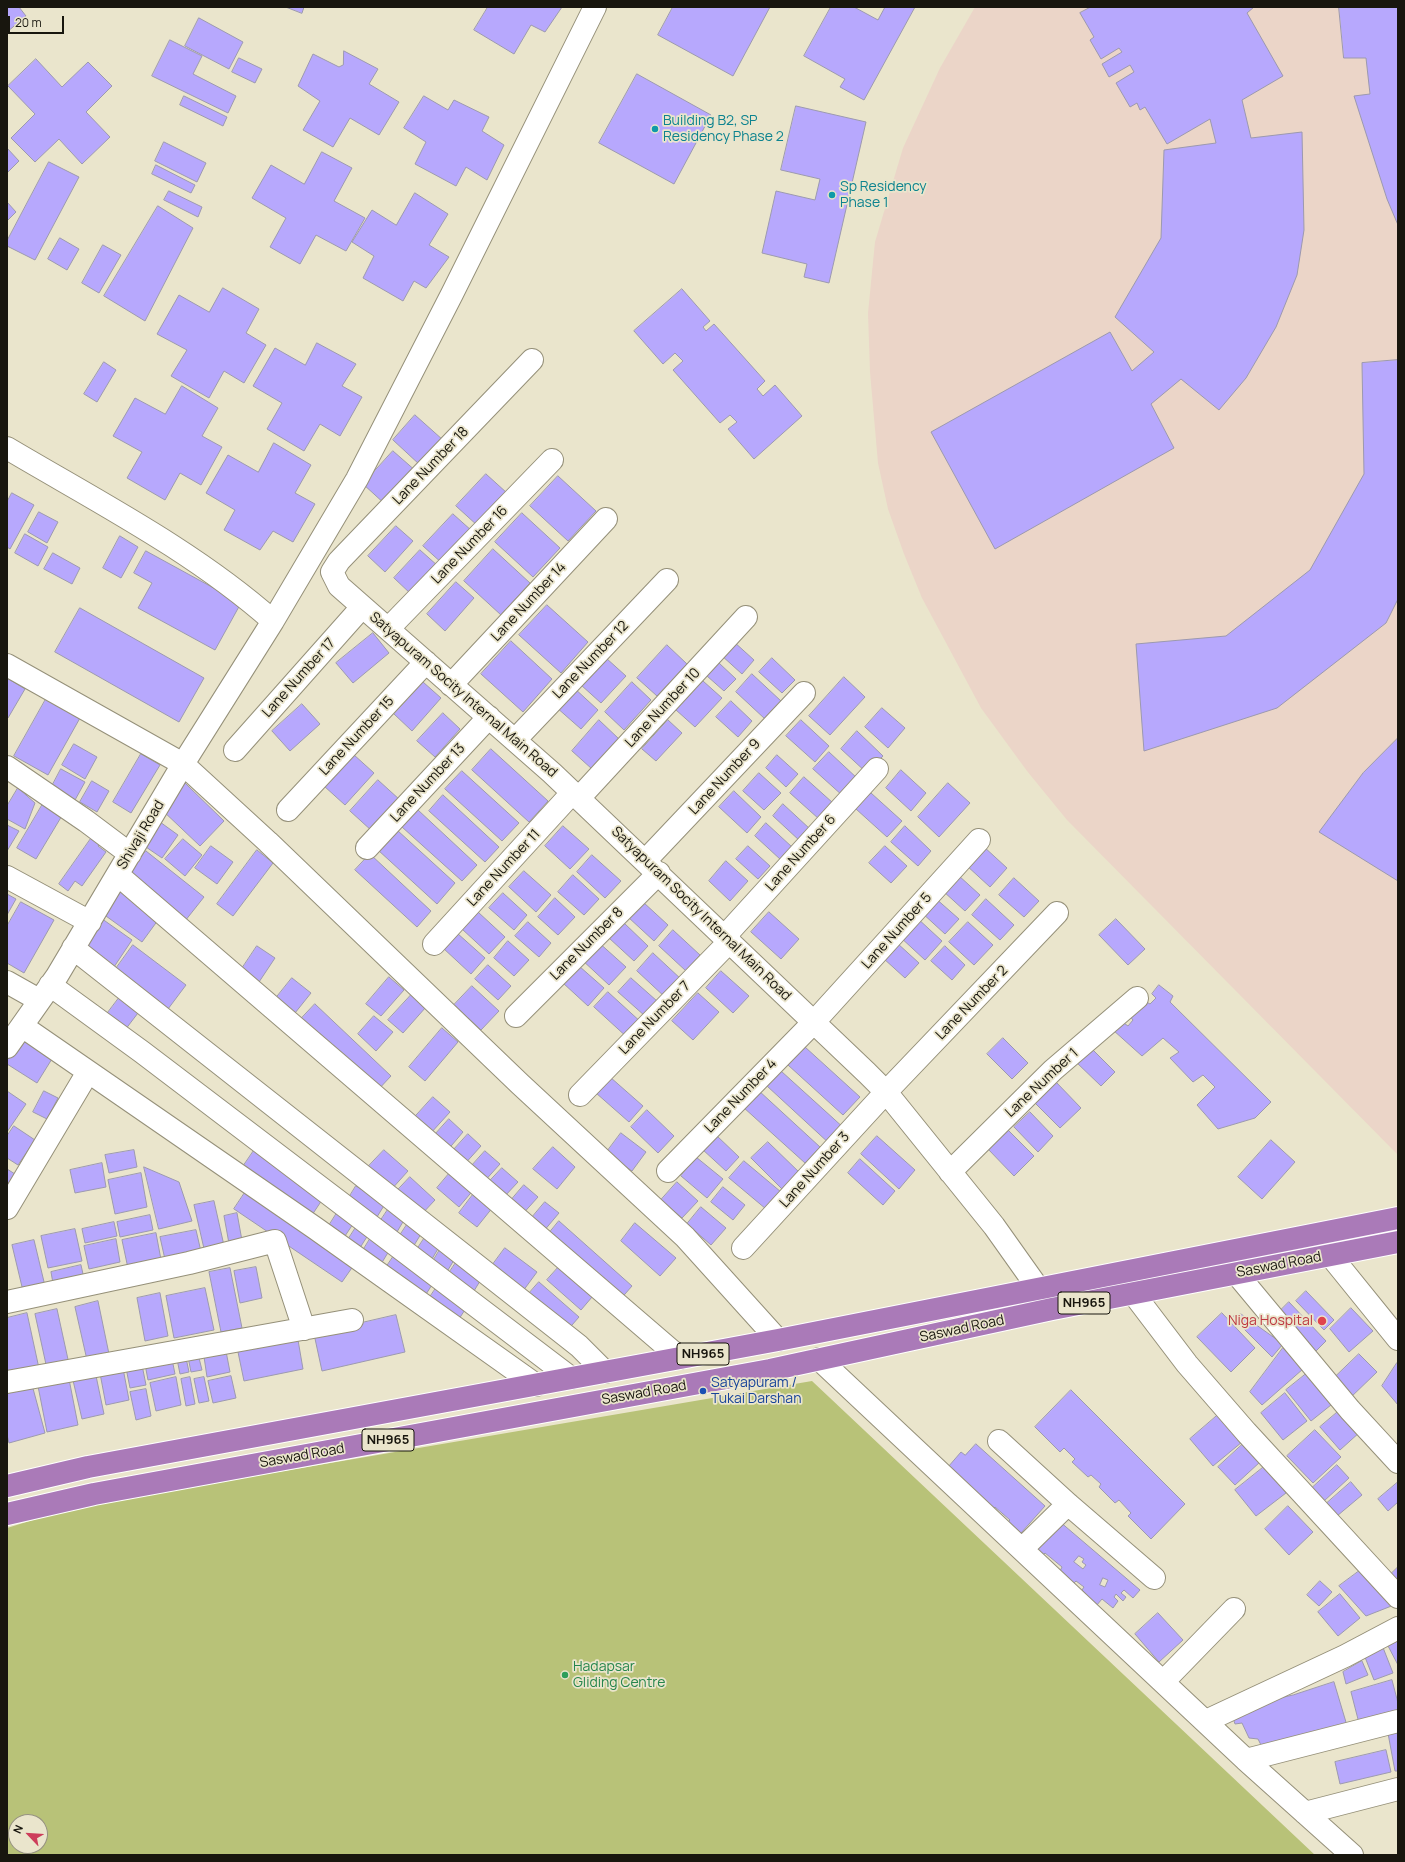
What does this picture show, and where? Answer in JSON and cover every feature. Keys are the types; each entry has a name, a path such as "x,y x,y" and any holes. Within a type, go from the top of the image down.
{"highway":[{"name":"Saswad Road","path":"7,1486 88,1467 778,1340 1398,1218"},
{"name":"Saswad Road","path":"7,1514 94,1494 762,1372 1133,1293 1398,1242"}],"street":[{"name":"Shivaji Road","path":"7,1047 45,993 90,922 184,764 273,621 357,479 452,294 595,7"},
{"name":"Lane Number 18","path":"332,572 340,560 532,360"},
{"path":"7,448 148,532 242,594 273,621"},
{"name":"Lane Number 16","path":"388,629 552,460"},
{"name":"Lane Number 14","path":"451,685 606,519"},
{"name":"Satyapuram Socity Internal Main Road","path":"332,572 339,586 576,795 886,1092 994,1226 1038,1288"},
{"name":"Lane Number 12","path":"515,740 667,580"},
{"name":"Lane Number 17","path":"235,750 362,607"},
{"name":"Lane Number 10","path":"576,795 746,617"},
{"name":"Lane Number 15","path":"288,810 426,662"},
{"path":"7,665 184,764 241,816 526,1089 685,1237 778,1340"},
{"name":"Lane Number 9","path":"652,867 804,693"},
{"name":"Lane Number 13","path":"367,848 489,717"},
{"path":"7,767 86,821 130,854"},
{"name":"Lane Number 6","path":"727,939 877,769"},
{"name":"Lane Number 11","path":"434,944 576,795"},
{"name":"Lane Number 5","path":"814,1022 979,840"},
{"name":"Lane Number 8","path":"516,1016 652,867"},
{"path":"118,875 680,1358"},
{"path":"7,877 90,922"},
{"name":"Lane Number 2","path":"886,1092 1057,913"},
{"name":"Lane Number 7","path":"580,1095 727,939"},
{"path":"73,948 579,1346 605,1372"},
{"path":"7,982 45,993 142,1052 571,1378"},
{"name":"Lane Number 1","path":"950,1172 1053,1070 1137,998"},
{"name":"Lane Number 4","path":"668,1171 814,1022"},
{"path":"22,1026 315,1228 536,1385"},
{"path":"7,1208 88,1072"},
{"name":"Lane Number 3","path":"743,1248 886,1092"},
{"path":"7,1302 189,1263 275,1242 304,1329"},
{"path":"1330,1255 1398,1339"},
{"path":"1236,1273 1350,1410 1398,1462"},
{"path":"1133,1293 1187,1364 1246,1432 1398,1597"},
{"path":"7,1382 352,1320"},
{"path":"819,1360 1164,1681 1246,1760 1352,1855"},
{"path":"999,1441 1068,1504 1154,1578"},
{"path":"1022,1548 1068,1504"},
{"path":"1164,1681 1234,1609"},
{"path":"1206,1721 1345,1656 1398,1628"},
{"path":"1246,1760 1398,1722"},
{"path":"1305,1813 1398,1790"}],"shaded area":[{"path":"975,7 1398,7 1398,1155 1067,820 1027,771 981,708 922,598 904,554 888,509 878,463 870,372 868,313 875,242 903,148 940,68"}],"green space":[{"name":"Hadapsar Gliding Centre","path":"812,1381 1315,1855 7,1855 7,1528 78,1506"}],"building":[{"path":"7,7 19,7 26,16 7,32"},
{"path":"286,7 304,7 302,13"},
{"path":"488,7 562,7 545,32 531,25 514,54 474,30"},
{"path":"673,7 770,7 733,76 658,35"},
{"path":"831,7 854,7 878,20 885,7 915,7 864,100 840,87 845,79 804,56"},
{"path":"1091,7 1254,7 1247,13 1283,76 1242,100 1251,138 1302,132 1304,230 1297,275 1276,327 1246,378 1219,410 1181,379 1151,404 1174,448 995,549 931,432 1110,332 1132,371 1154,352 1115,317 1161,238 1164,150 1216,143 1210,119 1167,144 1145,107 1140,110 1137,103 1130,107 1116,83 1134,72 1130,65 1109,77 1102,64 1122,52 1119,48 1101,59 1090,40 1094,37 1080,13"},
{"path":"1339,7 1398,7 1398,225 1387,199 1354,96 1370,94 1366,58 1344,58"},
{"path":"199,18 243,42 229,69 185,46"},
{"path":"170,40 202,56 193,74 236,96 228,113 152,76"},
{"path":"344,51 378,69 369,84 399,102 379,135 350,118 333,147 303,130 320,101 298,86 313,54 339,67 343,65"},
{"path":"239,58 262,69 255,83 232,72"},
{"path":"36,59 62,87 88,62 112,86 86,112 110,137 82,164 59,139 35,162 11,138 35,114 8,86"},
{"name":"Building B2, SP Residency Phase 2","path":"637,74 711,115 674,184 599,143"},
{"path":"184,96 227,117 223,126 180,105"},
{"path":"424,96 448,110 454,100 489,117 482,131 504,145 487,180 466,167 456,186 415,164 426,142 404,128"},
{"name":"Sp Residency Phase 1","path":"796,106 866,122 829,283 804,277 807,264 762,253 776,191 815,200 820,179 781,170"},
{"path":"164,142 206,163 197,182 155,161"},
{"path":"7,148 19,161 7,173"},
{"path":"322,152 352,168 334,201 365,218 346,251 316,235 300,264 270,247 286,218 252,198 271,165 304,184"},
{"path":"49,162 79,177 35,260 7,246 7,241"},
{"path":"156,165 195,185 191,193 152,174"},
{"path":"169,191 202,207 198,217 164,200"},
{"path":"415,193 448,214 429,245 449,257 426,288 414,281 403,301 363,278 374,256 352,242 372,210 396,225"},
{"path":"7,202 16,212 7,221"},
{"path":"158,206 193,228 145,321 104,296"},
{"path":"60,238 79,249 67,270 48,259"},
{"path":"103,245 121,255 99,293 82,283"},
{"path":"223,288 259,309 246,333 266,345 244,383 224,371 209,398 171,376 187,350 157,334 179,295 209,312"},
{"path":"682,289 710,321 703,327 706,331 714,324 765,381 757,389 763,396 775,385 802,416 754,459 728,429 737,422 730,415 720,423 673,370 683,361 675,353 663,364 634,331"},
{"path":"317,343 356,364 342,386 362,397 340,436 320,424 304,451 267,429 282,403 253,386 275,348 305,365"},
{"path":"1398,360 1398,599 1386,623 1277,708 1144,751 1136,644 1226,636 1310,570 1364,474 1362,363"},
{"path":"104,362 116,370 97,402 84,394"},
{"path":"182,386 218,408 202,436 222,447 201,485 180,473 165,500 127,478 142,452 113,436 135,398 165,414"},
{"path":"415,415 443,440 420,465 393,440"},
{"path":"274,443 311,465 295,493 315,504 293,542 273,531 260,550 224,530 235,510 206,493 228,455 258,472"},
{"path":"393,451 417,472 386,505 363,484"},
{"path":"486,474 507,493 478,526 456,506"},
{"path":"558,476 596,511 568,541 530,506"},
{"path":"12,493 34,505 10,549 7,547 7,502"},
{"path":"39,512 58,522 47,543 28,532"},
{"path":"522,513 560,548 533,577 495,542"},
{"path":"453,514 472,531 443,564 423,546"},
{"path":"396,526 413,541 385,572 368,556"},
{"path":"25,534 48,547 38,566 15,553"},
{"path":"120,536 138,547 121,578 103,568"},
{"path":"493,549 530,583 501,615 464,581"},
{"path":"420,550 438,566 412,595 394,578"},
{"path":"146,551 241,603 215,650 138,608 152,583 134,573"},
{"path":"53,553 80,568 72,584 44,569"},
{"path":"456,582 474,598 445,631 427,614"},
{"path":"547,605 588,642 561,673 519,635"},
{"path":"80,608 204,678 179,722 55,652"},
{"path":"373,633 389,653 353,683 336,663"},
{"path":"511,641 552,679 523,712 481,674"},
{"path":"733,641 754,660 742,674 721,655"},
{"path":"667,645 687,664 657,696 637,678"},
{"path":"606,658 626,676 601,703 581,685"},
{"path":"772,658 795,680 782,693 759,672"},
{"path":"719,663 736,679 724,691 707,676"},
{"path":"752,674 781,701 765,719 736,692"},
{"path":"844,677 865,697 830,735 809,716"},
{"path":"7,678 25,689 8,718 7,718"},
{"path":"703,681 722,698 695,727 676,710"},
{"path":"423,682 441,698 412,731 394,714"},
{"path":"632,682 651,700 624,730 605,712"},
{"path":"573,687 598,710 581,729 556,707"},
{"path":"46,699 80,718 48,775 14,756"},
{"path":"731,701 752,721 738,737 716,717"},
{"path":"302,704 320,724 290,751 272,731"},
{"path":"882,708 905,728 888,748 865,727"},
{"path":"443,713 460,729 435,757 417,741"},
{"path":"599,720 619,739 592,769 572,751"},
{"path":"668,720 682,733 656,761 642,749"},
{"path":"801,720 829,746 815,762 786,736"},
{"path":"857,731 883,756 867,773 841,749"},
{"path":"1398,738 1398,881 1319,832 1363,773"},
{"path":"74,744 97,757 85,779 62,765"},
{"path":"491,749 548,801 529,822 472,770"},
{"path":"829,752 858,779 843,796 813,769"},
{"path":"141,754 160,765 131,813 113,802"},
{"path":"353,754 374,773 345,805 324,786"},
{"path":"777,755 798,774 786,787 766,768"},
{"path":"61,769 85,782 75,800 51,788"},
{"path":"901,770 926,793 911,811 886,788"},
{"path":"462,771 519,823 502,841 445,789"},
{"path":"759,773 781,793 764,810 743,791"},
{"path":"804,777 833,803 819,819 790,793"},
{"path":"378,780 400,800 372,831 350,811"},
{"path":"92,781 109,791 97,812 80,802"},
{"path":"185,783 224,821 200,846 161,809"},
{"path":"948,783 970,803 939,837 918,817"},
{"path":"18,788 35,803 25,829 7,819 7,806"},
{"path":"734,791 761,817 747,833 719,807"},
{"path":"871,793 902,821 887,837 856,809"},
{"path":"443,795 499,847 485,862 429,811"},
{"path":"44,802 63,814 36,859 17,848"},
{"path":"783,804 810,829 800,841 773,816"},
{"path":"418,810 477,865 462,881 402,827"},
{"path":"160,822 178,835 162,858 143,845"},
{"path":"766,823 792,847 781,860 755,836"},
{"path":"7,825 19,831 7,851"},
{"path":"563,826 589,849 570,869 545,846"},
{"path":"905,826 931,851 918,866 891,842"},
{"path":"97,830 105,837 98,846 106,852 82,886 75,881 68,891 59,884"},
{"path":"397,830 455,883 437,904 378,850"},
{"path":"183,839 202,855 185,876 165,859"},
{"path":"211,846 233,862 217,884 195,868"},
{"path":"748,846 770,866 758,879 736,859"},
{"path":"885,846 907,866 891,883 869,863"},
{"path":"983,846 1007,868 990,887 966,865"},
{"path":"257,850 273,863 233,916 217,904"},
{"path":"146,851 204,897 185,921 127,875"},
{"path":"370,854 431,911 417,927 355,870"},
{"path":"592,855 621,881 605,898 577,872"},
{"path":"726,861 748,881 730,901 709,881"},
{"path":"524,871 551,895 536,912 509,887"},
{"path":"573,875 599,899 584,915 558,892"},
{"path":"958,875 980,895 965,911 943,891"},
{"path":"1014,878 1039,901 1024,917 999,895"},
{"path":"118,885 161,916 142,942 99,911"},
{"path":"503,893 527,915 514,930 489,908"},
{"path":"7,894 16,899 7,915"},
{"path":"934,897 959,919 945,934 921,912"},
{"path":"555,898 575,917 558,935 538,917"},
{"path":"986,899 1014,925 1000,940 972,915"},
{"path":"21,902 54,920 24,973 7,963 7,926"},
{"path":"643,902 668,925 654,941 628,917"},
{"path":"478,912 505,937 489,954 462,929"},
{"path":"769,912 799,939 781,959 751,932"},
{"path":"98,916 132,940 114,967 82,943"},
{"path":"916,917 942,941 925,960 899,936"},
{"path":"1116,919 1145,949 1128,965 1099,935"},
{"path":"528,922 551,943 539,957 515,936"},
{"path":"623,922 648,946 634,961 609,938"},
{"path":"968,922 993,945 974,965 949,942"},
{"path":"673,930 700,955 686,971 659,946"},
{"path":"457,933 485,958 471,974 443,948"},
{"path":"508,941 529,960 514,976 494,958"},
{"path":"597,941 626,967 609,985 581,959"},
{"path":"897,943 919,963 905,978 883,958"},
{"path":"133,945 186,985 168,1009 115,970"},
{"path":"257,946 275,958 259,982 241,970"},
{"path":"945,946 965,965 952,980 931,961"},
{"path":"653,953 682,980 666,998 637,971"},
{"path":"488,965 511,986 498,1000 475,979"},
{"path":"579,966 604,988 588,1006 563,983"},
{"path":"721,971 749,996 733,1013 706,988"},
{"path":"389,977 404,990 381,1016 366,1004"},
{"path":"292,978 311,993 295,1013 276,998"},
{"path":"631,978 657,1001 645,1016 618,992"},
{"path":"1159,985 1173,996 1170,1002 1271,1102 1255,1118 1218,1129 1197,1105 1215,1087 1203,1075 1193,1082 1170,1058 1179,1052 1163,1038 1142,1056 1113,1030 1121,1021 1128,1026 1133,1020 1128,1014 1145,1001 1150,1004 1156,998 1152,994"},
{"path":"472,986 499,1011 481,1030 454,1005"},
{"path":"608,992 643,1024 629,1039 594,1007"},
{"path":"698,993 719,1012 693,1040 672,1021"},
{"path":"122,994 141,1009 122,1034 103,1019"},
{"path":"412,994 426,1007 403,1033 388,1020"},
{"path":"315,1004 391,1076 376,1092 300,1020"},
{"path":"374,1016 393,1032 376,1051 358,1034"},
{"path":"442,1028 458,1042 425,1081 409,1067"},
{"path":"23,1033 55,1054 37,1083 7,1064 7,1059"},
{"path":"1003,1038 1028,1063 1012,1079 987,1054"},
{"path":"805,1047 860,1097 843,1115 788,1065"},
{"path":"1090,1047 1115,1072 1101,1086 1075,1061"},
{"path":"781,1071 845,1129 831,1145 767,1086"},
{"path":"610,1077 643,1106 629,1122 596,1093"},
{"path":"1055,1081 1081,1108 1060,1128 1034,1102"},
{"path":"758,1090 820,1147 805,1163 743,1107"},
{"path":"7,1091 26,1104 7,1132"},
{"path":"44,1091 58,1098 47,1119 33,1112"},
{"path":"433,1097 450,1112 430,1134 413,1119"},
{"path":"647,1110 674,1136 658,1153 631,1127"},
{"path":"1030,1112 1053,1136 1038,1152 1014,1127"},
{"path":"449,1119 463,1132 446,1152 431,1139"},
{"path":"14,1126 35,1140 18,1165 7,1158 7,1136"},
{"path":"1007,1129 1034,1156 1014,1176 987,1148"},
{"path":"621,1133 646,1152 632,1171 606,1153"},
{"path":"468,1134 481,1146 462,1167 449,1155"},
{"path":"716,1135 739,1157 726,1171 702,1149"},
{"path":"877,1136 915,1170 899,1189 861,1154"},
{"path":"1271,1140 1295,1162 1262,1199 1238,1177"},
{"path":"768,1142 801,1174 784,1191 751,1158"},
{"path":"257,1146 324,1197 310,1218 240,1171"},
{"path":"553,1147 575,1167 557,1189 533,1169"},
{"path":"134,1150 137,1167 109,1173 105,1155"},
{"path":"384,1150 408,1171 390,1191 366,1169"},
{"path":"485,1151 500,1164 482,1184 467,1171"},
{"path":"696,1157 723,1179 707,1198 681,1176"},
{"path":"860,1159 895,1191 883,1205 848,1173"},
{"path":"744,1161 781,1192 766,1209 729,1178"},
{"path":"102,1163 106,1187 75,1193 70,1170"},
{"path":"144,1167 179,1182 192,1221 159,1229"},
{"path":"502,1168 518,1182 504,1197 488,1183"},
{"path":"7,1169 15,1174 7,1186"},
{"path":"453,1169 475,1188 459,1207 437,1188"},
{"path":"141,1173 147,1207 115,1214 108,1180"},
{"path":"410,1177 435,1200 420,1216 395,1193"},
{"path":"677,1182 698,1201 682,1218 661,1200"},
{"path":"524,1185 538,1197 520,1217 507,1205"},
{"path":"356,1186 385,1204 372,1225 345,1204"},
{"path":"723,1187 745,1205 733,1220 711,1202"},
{"path":"248,1188 356,1262 342,1282 234,1209"},
{"path":"475,1192 493,1207 477,1227 459,1213"},
{"path":"214,1201 225,1250 205,1253 194,1205"},
{"path":"545,1202 559,1213 543,1232 529,1221"},
{"path":"391,1205 407,1215 394,1237 377,1226"},
{"path":"701,1207 726,1228 711,1245 687,1224"},
{"path":"340,1208 357,1218 341,1242 325,1232"},
{"path":"237,1213 243,1246 230,1249 224,1216"},
{"path":"150,1215 153,1230 120,1237 117,1222"},
{"path":"410,1220 424,1229 410,1252 395,1243"},
{"path":"559,1221 632,1286 618,1302 546,1237"},
{"path":"114,1222 117,1236 85,1243 82,1229"},
{"path":"635,1223 676,1258 660,1276 621,1241"},
{"path":"358,1224 370,1232 356,1254 344,1246"},
{"path":"75,1229 82,1261 48,1268 41,1236"},
{"path":"196,1230 202,1256 166,1264 160,1237"},
{"path":"429,1231 442,1242 429,1264 414,1254"},
{"path":"156,1233 162,1265 129,1273 122,1240"},
{"path":"373,1234 392,1246 378,1269 359,1257"},
{"path":"116,1239 120,1262 89,1269 84,1246"},
{"path":"34,1240 45,1286 23,1291 12,1245"},
{"path":"444,1243 457,1255 445,1275 430,1266"},
{"path":"505,1248 537,1272 523,1291 491,1267"},
{"path":"397,1251 435,1280 423,1299 383,1272"},
{"path":"459,1258 483,1276 471,1296 445,1279"},
{"path":"564,1261 598,1290 581,1310 547,1280"},
{"path":"81,1265 85,1283 54,1289 51,1272"},
{"path":"256,1267 262,1298 240,1303 234,1271"},
{"path":"230,1268 242,1328 221,1332 209,1272"},
{"path":"539,1282 579,1317 565,1333 525,1298"},
{"path":"438,1285 468,1305 459,1319 428,1300"},
{"path":"205,1288 214,1330 174,1338 166,1296"},
{"path":"1306,1291 1334,1320 1324,1330 1296,1301"},
{"path":"160,1293 168,1336 145,1341 137,1298"},
{"path":"98,1301 109,1354 87,1360 75,1307"},
{"path":"1289,1302 1326,1341 1316,1351 1279,1312"},
{"path":"1351,1308 1373,1331 1349,1352 1330,1329"},
{"path":"57,1309 69,1364 47,1369 35,1314"},
{"path":"27,1313 40,1373 7,1381 7,1318"},
{"path":"1222,1313 1255,1348 1231,1372 1197,1337"},
{"path":"1241,1314 1283,1344 1272,1357 1232,1317"},
{"path":"396,1315 405,1352 322,1371 314,1334"},
{"path":"298,1340 303,1369 244,1381 238,1352"},
{"path":"225,1346 230,1372 207,1377 203,1350"},
{"path":"1283,1348 1303,1369 1262,1405 1250,1392"},
{"path":"197,1350 202,1370 191,1372 187,1352"},
{"path":"185,1353 189,1372 180,1374 176,1354"},
{"path":"171,1354 175,1374 148,1380 144,1359"},
{"path":"1359,1354 1377,1372 1349,1399 1331,1381"},
{"path":"141,1360 146,1385 130,1388 125,1363"},
{"path":"122,1363 129,1400 106,1405 99,1368"},
{"path":"1397,1363 1398,1364 1398,1405 1382,1386"},
{"path":"1311,1370 1336,1401 1311,1421 1286,1390"},
{"path":"95,1371 104,1414 82,1419 72,1376"},
{"path":"68,1374 78,1425 47,1432 37,1381"},
{"path":"231,1376 236,1398 213,1403 208,1381"},
{"path":"176,1377 181,1405 156,1411 150,1383"},
{"path":"190,1377 195,1404 186,1406 181,1379"},
{"path":"204,1377 209,1401 199,1403 194,1379"},
{"path":"31,1381 45,1433 9,1443 7,1435 7,1388"},
{"path":"146,1389 151,1416 136,1420 130,1392"},
{"path":"1071,1390 1185,1504 1151,1539 1128,1516 1131,1513 1119,1500 1115,1503 1099,1487 1101,1484 1091,1475 1088,1477 1072,1462 1075,1459 1064,1448 1060,1452 1035,1427"},
{"path":"1285,1393 1307,1421 1283,1440 1261,1413"},
{"path":"1340,1410 1360,1432 1340,1450 1320,1427"},
{"path":"1219,1414 1242,1442 1213,1466 1190,1439"},
{"path":"1315,1430 1341,1457 1313,1483 1287,1456"},
{"path":"976,1444 1045,1506 1021,1533 1008,1522 1010,1520 995,1507 994,1508 948,1467 961,1452 965,1455"},
{"path":"1243,1444 1260,1462 1235,1485 1218,1467"},
{"path":"1337,1465 1349,1478 1324,1501 1312,1488"},
{"path":"1265,1466 1286,1493 1256,1516 1235,1490"},
{"path":"1351,1482 1362,1495 1337,1516 1327,1503"},
{"path":"1398,1482 1398,1502 1388,1511 1378,1499"},
{"path":"1288,1506 1313,1532 1289,1555 1265,1529"},
{"path":"1059,1521 1140,1590 1133,1598 1124,1590 1121,1593 1126,1597 1123,1601 1116,1594 1114,1597 1118,1601 1113,1608 1102,1599 1096,1606 1088,1599 1089,1597 1082,1590 1084,1587 1076,1581 1074,1583 1060,1571 1062,1567 1045,1553 1043,1555 1036,1548","holes":["1079,1556 1084,1559 1082,1562 1086,1565 1083,1569 1074,1562","1103,1578 1108,1580 1105,1587 1100,1585"]},
{"path":"1398,1567 1398,1582 1391,1574"},
{"path":"1362,1569 1394,1605 1366,1616 1339,1586"},
{"path":"1320,1581 1332,1592 1319,1606 1307,1595"},
{"path":"1340,1594 1360,1618 1338,1636 1318,1612"},
{"path":"1158,1613 1183,1640 1159,1662 1135,1634"},
{"path":"1398,1639 1398,1665 1387,1644"},
{"path":"1382,1645 1393,1673 1374,1680 1363,1652"},
{"path":"1362,1661 1368,1675 1346,1684 1343,1672"},
{"path":"1392,1680 1398,1703 1398,1717 1360,1727 1351,1692"},
{"path":"1334,1682 1348,1729 1263,1749 1258,1739 1249,1738 1242,1723 1235,1724 1232,1715 1254,1704 1293,1695"},
{"path":"1398,1726 1398,1771 1395,1771 1387,1728"},
{"path":"1386,1750 1391,1772 1340,1784 1335,1762"}],"place":[{"name":"Building B2, SP Residency Phase 2","path":"655,129"},
{"name":"Sp Residency Phase 1","path":"832,195"},
{"name":"Niga Hospital","path":"1322,1321"},
{"name":"Satyapuram / Tukai Darshan","path":"703,1391"},
{"name":"Hadapsar Gliding Centre","path":"565,1675"}]}
